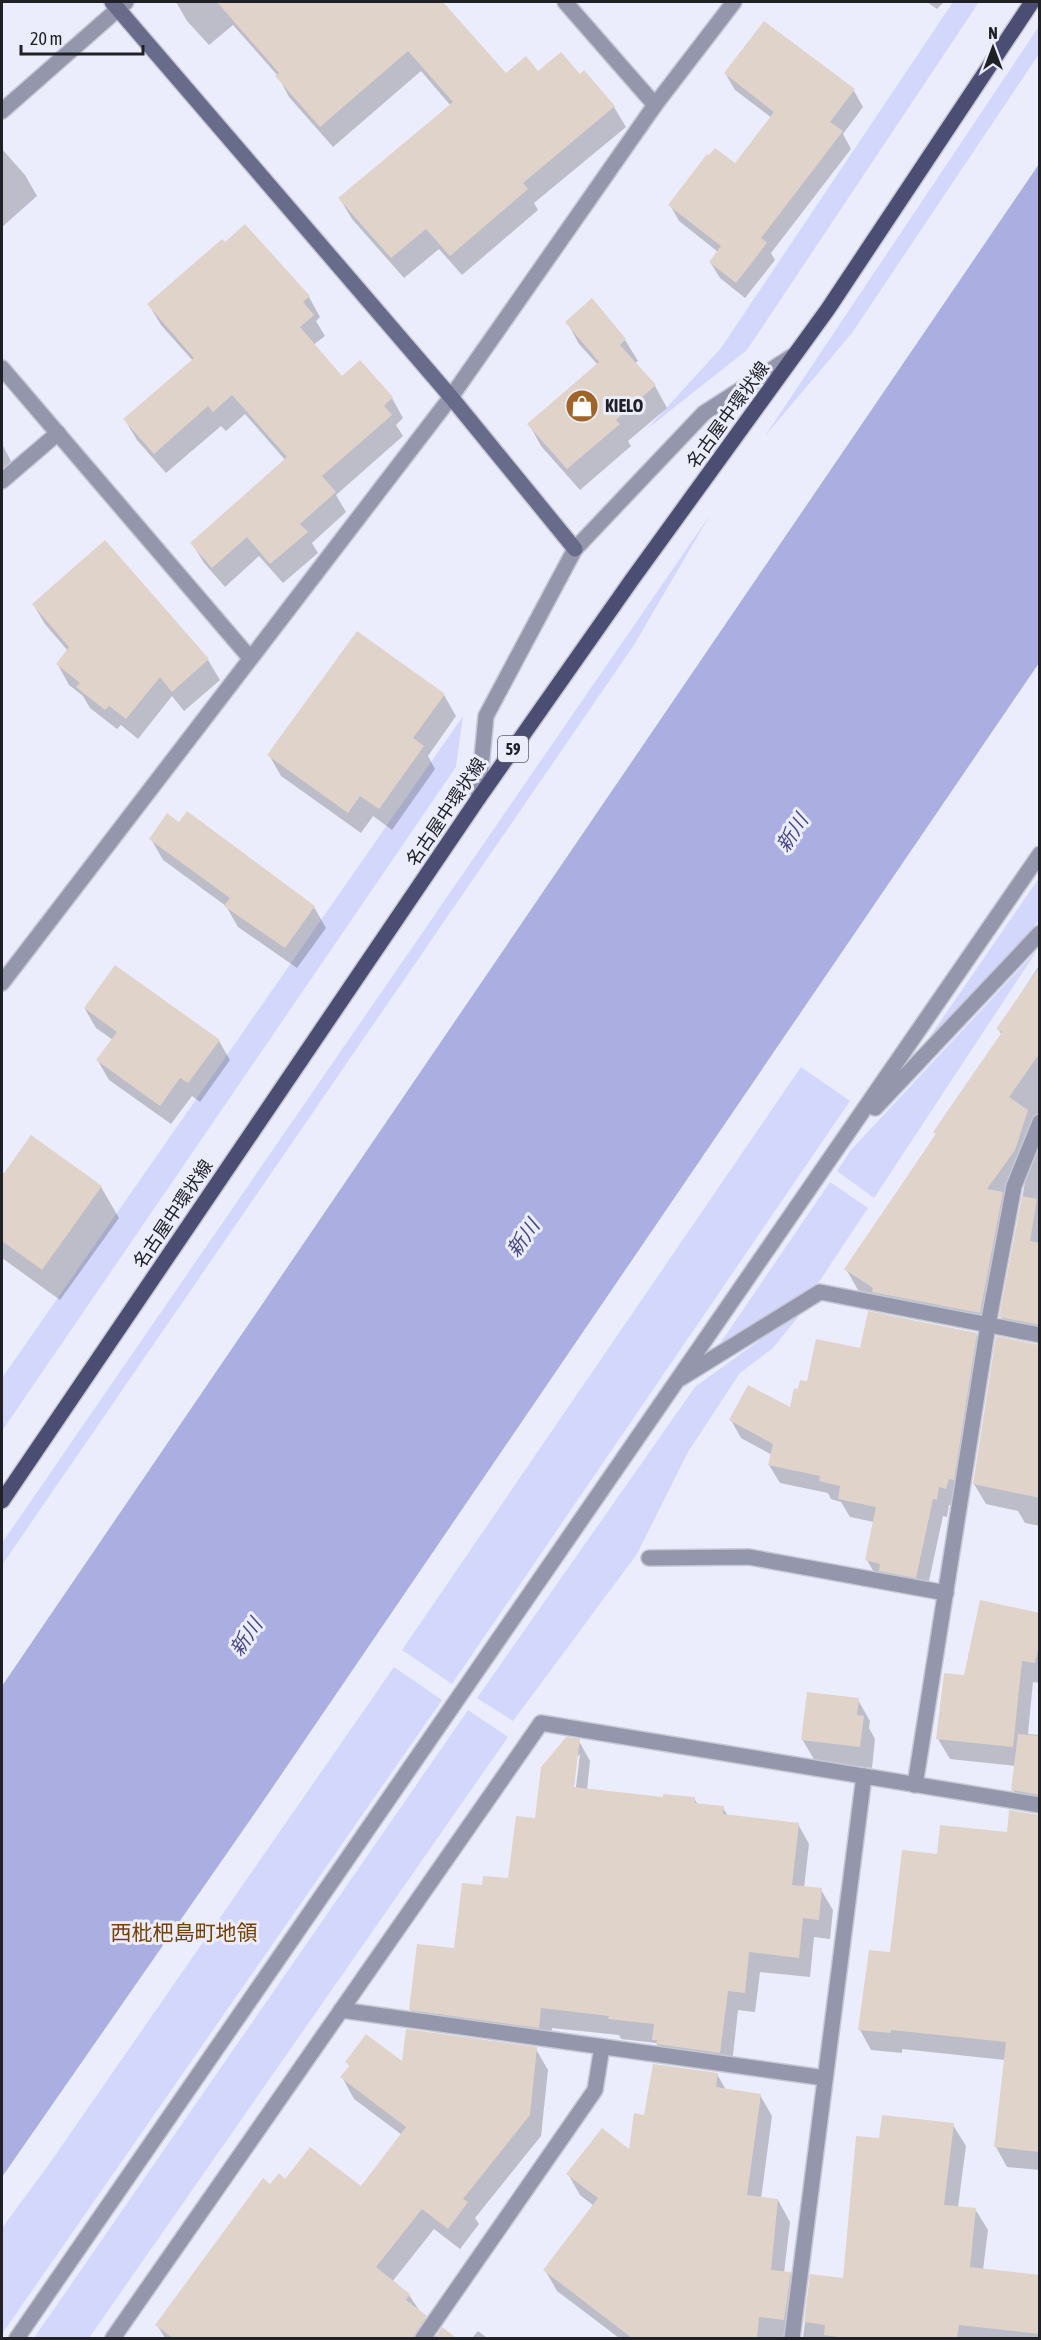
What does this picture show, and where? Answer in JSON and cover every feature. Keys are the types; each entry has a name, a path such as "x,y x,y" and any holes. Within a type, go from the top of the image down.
{"main road":[{"name":"名古屋中環状線","path":"2,1501 478,799 632,581 799,352 1032,2"}],"street":[{"path":"565,2 655,105"},
{"path":"2,983 451,397 655,105 734,2"},
{"path":"2,111 119,4 451,397 575,549"},
{"path":"478,799 486,716 575,549 704,413 799,352"},
{"path":"2,368 250,658"},
{"path":"2,481 58,433"},
{"path":"17,2338 1040,854"},
{"path":"844,1140 1040,933"},
{"path":"915,1785 988,1325 1014,1186 1035,1145 1040,1122"},
{"path":"679,1379 706,1365 820,1292 1040,1335"},
{"path":"649,1558 749,1557 946,1593"},
{"path":"113,2338 541,1723 1040,1805"},
{"path":"792,2338 864,1776"},
{"path":"341,2010 825,2078"},
{"path":"423,2338 595,2090 602,2047"}],"shaded area":[{"path":"953,2 979,2 747,350 647,429 721,348"},
{"path":"1039,26 1039,54 852,333 765,436"},
{"path":"710,515 634,645 2,1565 2,1543"},
{"path":"463,716 456,767 2,1431 2,1378"},
{"path":"1039,878 1039,919 1027,939 922,1048"},
{"path":"1038,949 874,1198 837,1171 851,1150"},
{"path":"801,1067 850,1101 452,1684 402,1650"},
{"path":"830,1182 868,1208 819,1282 717,1348"},
{"path":"807,1306 773,1348 740,1373 688,1452 637,1554 513,1721 477,1698 695,1387"},
{"path":"394,1667 442,1700 2,2334 2,2228 47,2167"},
{"path":"468,1710 508,1737 89,2338 34,2338"}],"water":[{"name":"新川","path":"1039,164 1039,663 266,1797 2,2177 2,1686"}],"building":[{"path":"217,2 443,2 506,73 526,56 538,71 561,52 580,74 584,70 615,106 523,183 528,189 450,256 426,229 391,258 338,198 453,102 408,51 320,127 275,76 279,73"},
{"path":"764,21 855,89 830,122 843,131 761,238 767,243 736,283 709,262 721,246 668,205 707,154 709,155 715,148 735,163 774,112 724,73"},
{"path":"245,224 310,296 303,302 314,315 300,327 342,376 360,360 393,397 384,406 392,415 322,476 336,492 300,524 308,532 270,564 247,537 212,568 190,543 287,457 232,395 213,412 208,406 154,454 123,419 194,358 147,304 222,239 225,242"},
{"path":"592,298 626,339 620,345 656,385 616,420 620,424 567,469 527,424 599,362 565,322"},
{"path":"105,540 209,659 172,692 160,677 126,719 109,706 105,710 76,687 80,683 56,664 69,647 32,604"},
{"path":"357,631 445,694 413,738 424,746 379,809 360,796 348,813 267,755"},
{"path":"187,811 315,906 285,948 224,906 230,898 149,839 167,813 179,822"},
{"path":"115,965 220,1040 188,1083 180,1078 160,1106 96,1060 117,1032 84,1008"},
{"path":"1040,966 1040,1053 1009,1097 1028,1110 1015,1150 987,1189 1003,1192 980,1313 872,1292 873,1288 844,1269 936,1134 933,1132 1002,1032 996,1029"},
{"path":"31,1135 102,1186 42,1270 2,1241 2,1176"},
{"path":"1022,1196 1037,1199 1030,1241 1040,1243 1040,1325 999,1317"},
{"path":"868,1311 977,1333 954,1480 949,1479 946,1489 939,1487 937,1500 933,1499 916,1578 879,1571 880,1564 865,1560 876,1507 838,1499 840,1486 819,1481 820,1476 768,1465 773,1444 729,1420 748,1385 790,1407 794,1388 798,1389 800,1380 807,1381 816,1339 860,1348"},
{"path":"996,1336 1040,1345 1040,1498 973,1484"},
{"path":"980,1600 1040,1613 1040,1641 1035,1663 1022,1661 1013,1747 936,1739 944,1673 964,1675"},
{"path":"807,1692 859,1698 857,1715 864,1716 860,1747 801,1740"},
{"path":"1018,1734 1040,1736 1040,1795 1011,1790"},
{"path":"566,1737 580,1739 574,1787 663,1797 663,1794 695,1797 695,1803 724,1806 723,1814 799,1823 792,1885 822,1888 819,1920 803,1918 799,1958 749,1952 745,1993 728,1991 720,2053 656,2044 657,2040 652,2040 654,2024 608,2019 609,2016 541,2008 539,2028 409,2010 417,1944 454,1948 462,1883 482,1885 483,1876 508,1878 516,1816 535,1818 541,1767"},
{"path":"1009,1810 1040,1815 1040,2152 994,2147 1006,2042 891,2030 891,2033 858,2030 869,1950 890,1952 902,1850 937,1854 940,1825 1007,1832"},
{"path":"406,2029 537,2047 530,2115 463,2199 468,2202 448,2229 422,2209 376,2267 410,2294 406,2300 427,2316 413,2338 173,2338 155,2325 263,2178 270,2184 279,2173 285,2179 310,2147 361,2186 406,2127 340,2077 350,2065 345,2062 366,2034 402,2061"},
{"path":"653,2064 718,2073 716,2087 761,2094 747,2195 778,2199 771,2270 791,2272 784,2320 759,2317 757,2338 632,2338 543,2270 598,2198 566,2174 602,2128 629,2149 634,2113 644,2115"},
{"path":"882,2115 954,2123 944,2205 976,2208 970,2267 1040,2275 1040,2334 959,2325 957,2338 846,2338 824,2335 825,2325 804,2322 810,2274 843,2278 856,2136 879,2138"},
{"path":"442,2327 457,2338 435,2338"}],"place":[{"name":"KIELO","path":"582,406"}],"district":[{"name":"西枇杷島町地領","path":"184,1933"}]}
